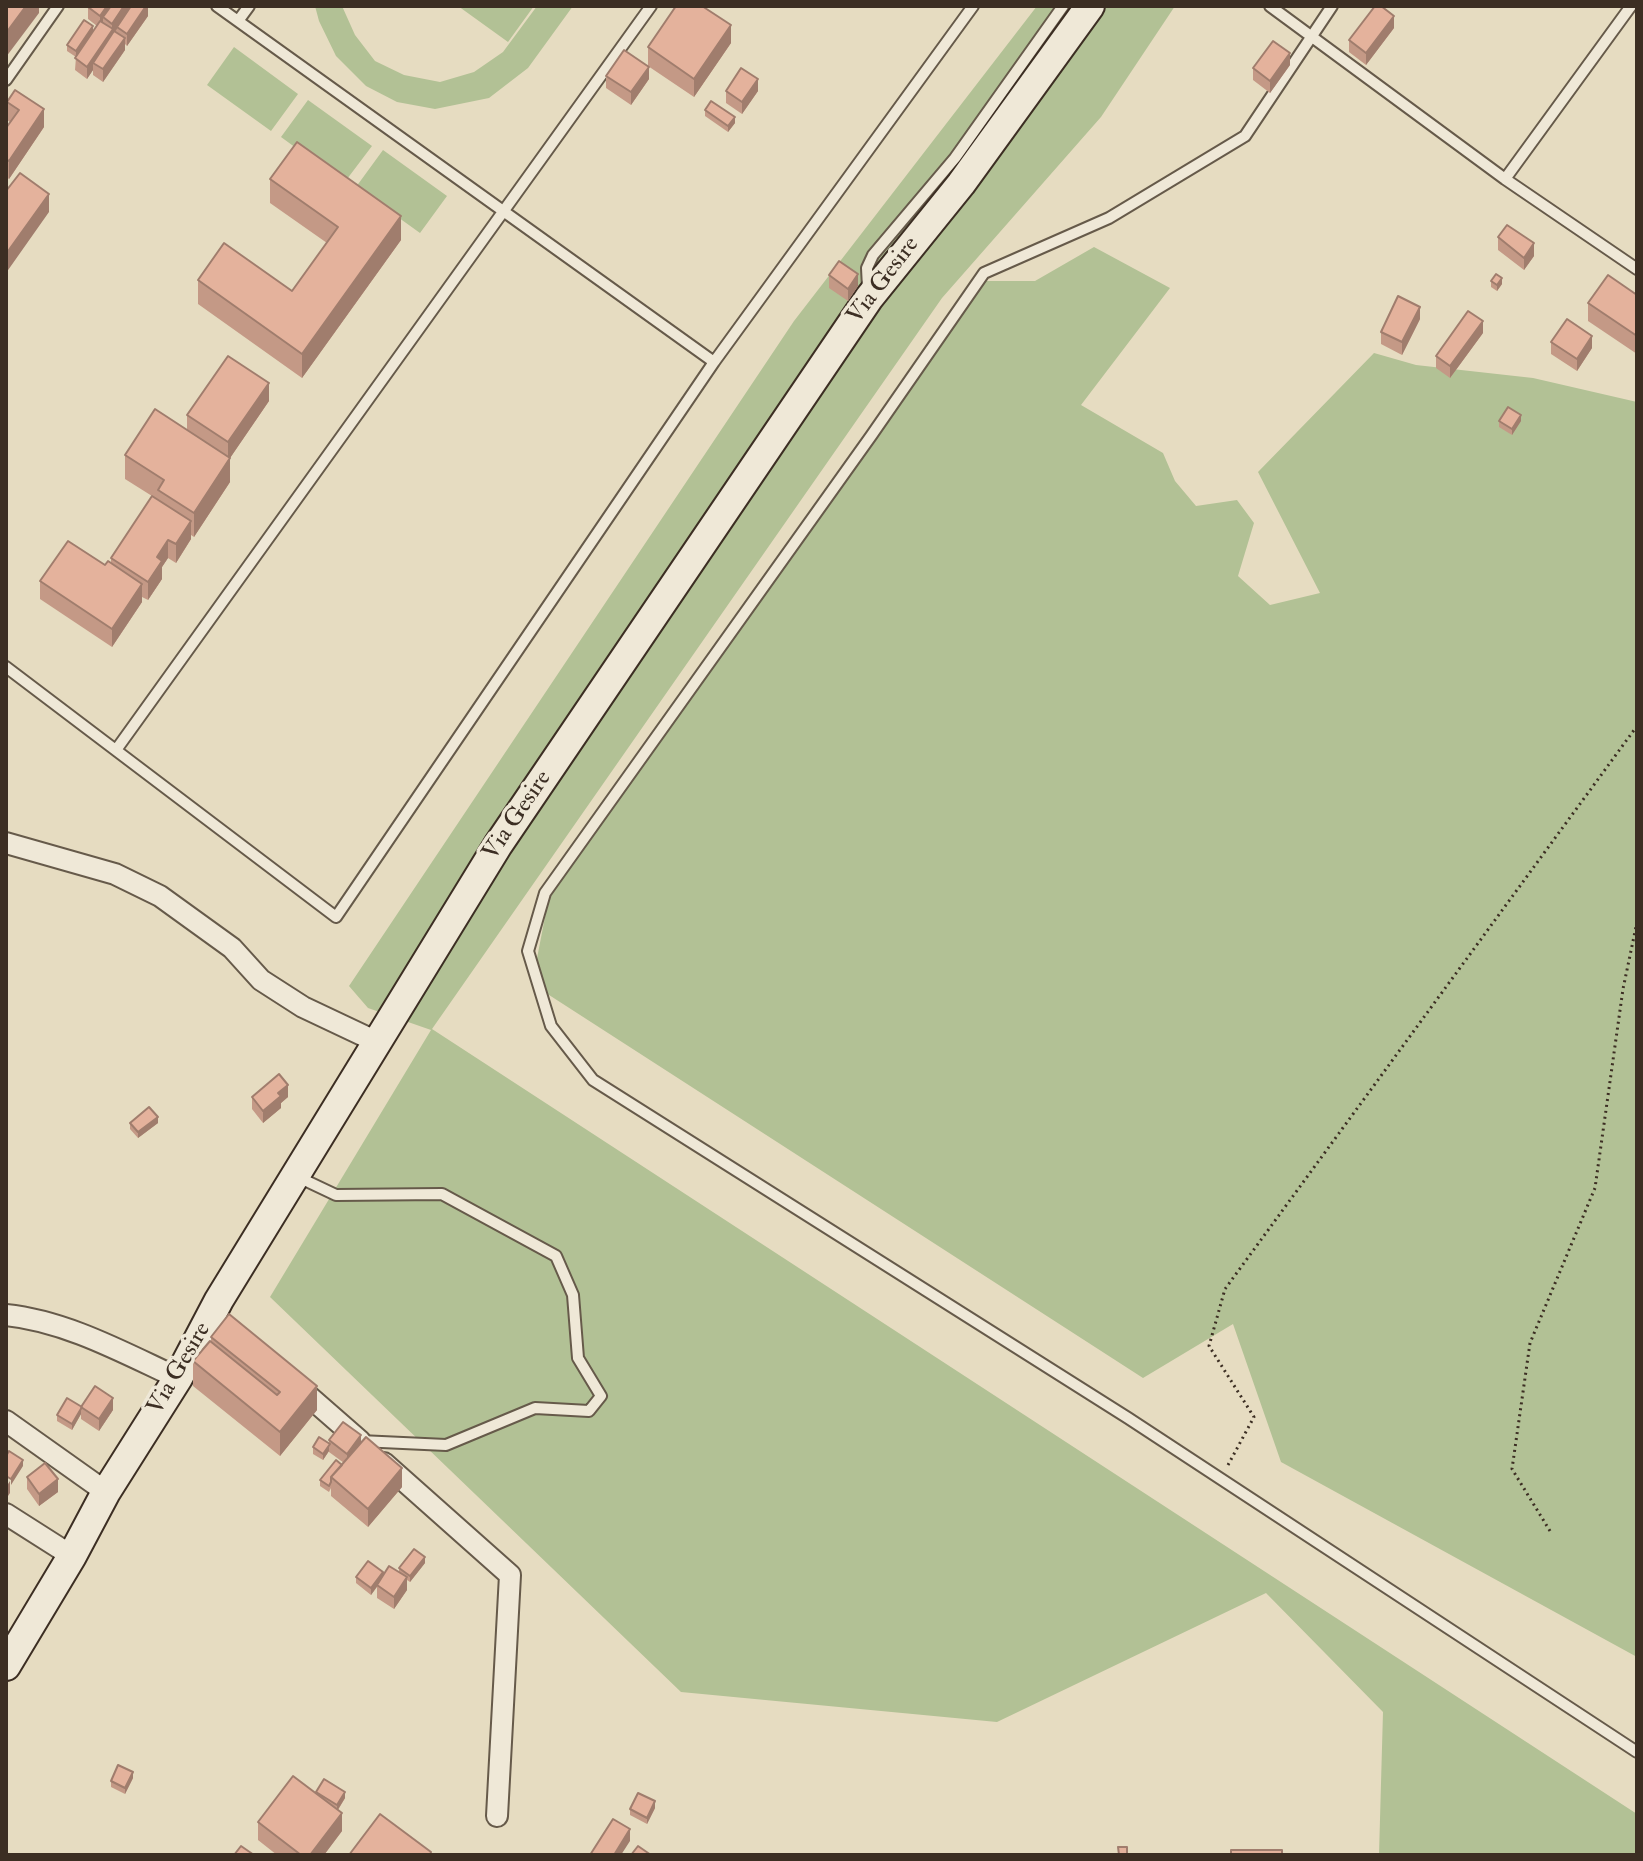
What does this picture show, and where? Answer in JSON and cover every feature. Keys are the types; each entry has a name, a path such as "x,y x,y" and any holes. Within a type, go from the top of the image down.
{"main road":[{"name":"Via Gesire","path":"6,1666 72,1556 106,1492 218,1318 297,1176 498,845 869,298 961,184 1090,6"}],"street":[{"path":"6,843 115,874 160,896 232,948 261,980 303,1007 377,1042"},
{"path":"6,1315 30,1317 55,1325 178,1378"},
{"path":"280,1372 510,1575 497,1816"},
{"path":"6,1421 106,1492"},
{"path":"6,1514 72,1556"}],"lane":[{"path":"6,80 58,6"},
{"path":"217,6 714,362"},
{"path":"238,21 249,6"},
{"path":"116,750 651,6"},
{"path":"6,667 336,917 714,362 973,6"},
{"path":"869,298 867,268 873,255 955,158 1063,6"},
{"path":"1270,6 1505,179 1637,269"},
{"path":"1332,6 1245,136 1109,218 984,273 545,893 528,951 551,1026 593,1080 1220,1478 1637,1752"},
{"path":"1505,179 1631,6"},
{"path":"297,1176 336,1195 442,1194 556,1256 573,1295 578,1358 601,1396 589,1411 535,1408 446,1445 360,1441"}],"path":[{"path":"1220,1478 1254,1417 1209,1346 1225,1289 1637,726"},
{"path":"1550,1531 1512,1469 1514,1453 1530,1343 1595,1188 1623,989 1637,922"}],"green space":[{"path":"315,6 342,6 355,35 375,61 404,75 440,82 474,72 503,52 537,6 573,6 528,68 489,98 435,109 397,102 366,86 336,56"},
{"path":"458,6 534,6 508,42"},
{"path":"1037,6 1175,6 1101,117 942,298 432,1029 1637,1814 1637,1855 1379,1855 1383,1712 1266,1593 997,1722 681,1692 270,1297 431,1030 368,1008 349,986 794,321"},
{"path":"234,47 298,94 271,131 207,85"},
{"path":"308,100 372,146 344,183 281,137"},
{"path":"383,150 447,196 420,233 356,187"},
{"path":"1094,247 1170,288 1081,405 1163,453 1175,481 1196,506 1237,500 1254,523 1238,576 1270,605 1320,593 1258,472 1374,353 1416,365 1533,378 1637,402 1637,1657 1281,1462 1233,1324 1143,1378 532,984 552,881 986,281 1035,281"}],"building":[{"path":"6,6 26,6 6,33"},
{"path":"89,6 107,6 100,16"},
{"path":"111,6 124,6 112,24 103,17"},
{"path":"131,6 146,6 127,34 117,27"},
{"path":"676,6 702,6 731,25 694,79 648,47"},
{"path":"1375,6 1381,6 1394,16 1366,53 1349,40"},
{"path":"84,20 93,26 76,51 67,45"},
{"path":"100,21 113,29 87,67 75,58"},
{"path":"114,31 125,38 103,69 93,63"},
{"path":"1273,41 1290,53 1270,81 1253,68"},
{"path":"624,50 649,67 631,92 606,76"},
{"path":"741,68 758,79 742,102 726,91"},
{"path":"15,90 44,109 9,161 6,159 6,128 19,110 7,102"},
{"path":"711,101 735,117 728,126 705,110"},
{"path":"297,142 401,216 302,354 198,280 224,243 292,291 338,227 270,179"},
{"path":"20,173 49,194 6,254 6,191"},
{"path":"1507,225 1534,243 1524,258 1498,237"},
{"path":"839,261 858,274 848,289 829,275"},
{"path":"1496,274 1502,278 1497,285 1491,281"},
{"path":"1608,275 1637,295 1637,336 1588,303"},
{"path":"1398,296 1420,307 1402,342 1381,332"},
{"path":"1468,311 1483,321 1450,366 1436,356"},
{"path":"1567,319 1592,336 1577,359 1551,342"},
{"path":"228,356 269,383 228,442 187,415"},
{"path":"1508,407 1521,415 1512,429 1499,421"},
{"path":"155,409 230,458 194,513 158,490 164,480 125,455"},
{"path":"152,496 191,521 176,544 168,540 157,557 162,561 148,582 111,558"},
{"path":"68,541 105,565 108,561 142,584 112,629 40,581"},
{"path":"279,1074 288,1085 278,1093 281,1096 263,1111 252,1097"},
{"path":"149,1107 158,1117 138,1132 130,1123"},
{"path":"229,1314 317,1386 280,1432 193,1361 210,1341 277,1395 280,1392 211,1337"},
{"path":"95,1386 113,1398 99,1419 81,1407"},
{"path":"67,1398 82,1407 72,1424 57,1415"},
{"path":"343,1422 361,1435 347,1454 329,1440"},
{"path":"319,1437 330,1444 323,1454 313,1447"},
{"path":"366,1437 402,1468 368,1509 331,1477"},
{"path":"9,1451 23,1460 11,1479 6,1476"},
{"path":"336,1460 342,1465 331,1477 329,1486 320,1480"},
{"path":"45,1463 58,1479 39,1494 27,1477"},
{"path":"414,1549 425,1557 410,1576 399,1568"},
{"path":"368,1561 383,1572 371,1588 356,1577"},
{"path":"389,1566 407,1577 394,1597 377,1585"},
{"path":"118,1765 133,1772 125,1788 111,1781"},
{"path":"293,1776 342,1813 310,1855 301,1855 258,1822"},
{"path":"324,1779 345,1792 337,1805 316,1792"},
{"path":"638,1793 655,1801 647,1818 630,1809"},
{"path":"380,1814 431,1852 430,1855 349,1855"},
{"path":"613,1819 630,1829 614,1855 590,1855"},
{"path":"241,1846 254,1855 234,1855"},
{"path":"638,1846 651,1855 631,1855"},
{"path":"1118,1847 1127,1847 1127,1855 1119,1855"},
{"path":"1231,1850 1282,1850 1282,1855 1231,1855"}]}
